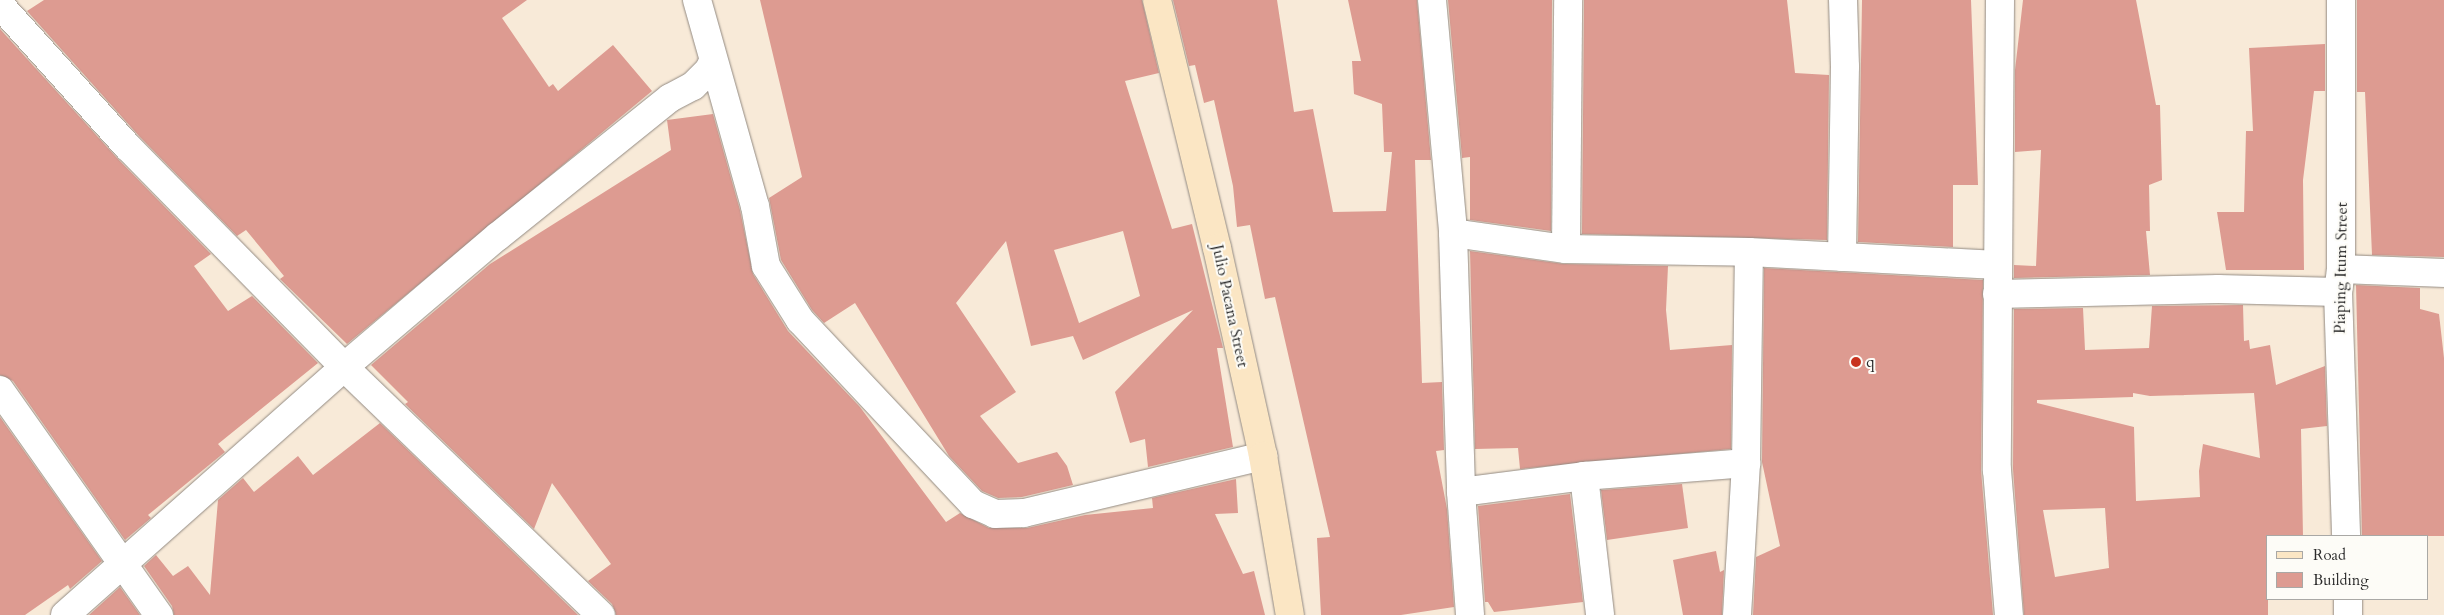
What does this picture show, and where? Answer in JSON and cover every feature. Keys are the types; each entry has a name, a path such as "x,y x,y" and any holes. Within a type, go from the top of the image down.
{"street":[{"path":"697,0 755,206 766,266 783,296 800,320 973,504 995,514 1024,513 1262,456"},
{"name":"Julio Pacana Street","path":"1157,0 1217,248 1262,456 1290,615"},
{"path":"1432,0 1453,233 1461,492 1470,615"},
{"path":"1566,249 1568,0"},
{"path":"1842,257 1845,67 1843,0"},
{"path":"2000,0 1997,294 1998,470 2009,615"},
{"name":"Piaping Itum Street","path":"2341,0 2340,281 2346,535"},
{"path":"0,5 128,147 344,367 601,615"},
{"path":"65,615 344,367 497,237 662,104 694,86 709,70 714,61"},
{"path":"1453,233 1566,249 1749,252 1998,265"},
{"path":"1737,615 1746,463 1749,252"},
{"path":"1997,294 2218,289 2444,273"},
{"path":"0,390 159,615"},
{"path":"1461,492 1584,476 1746,463"},
{"path":"1584,476 1600,615"},
{"path":"2348,600 2348,615"}],"building":[{"path":"44,0 527,0 502,18 549,87 553,84 558,91 613,45 652,91 347,344 280,279 284,276 246,230 237,236 139,136 27,11"},
{"path":"760,0 1142,0 1159,73 1125,81 1172,229 1192,224 1223,348 1217,348 1233,447 1148,467 1145,439 1130,443 1115,392 1193,310 1083,360 1073,336 1031,346 1006,241 956,303 1016,392 980,416 1018,463 1057,452 1067,466 1073,485 1022,497 998,498 982,491 949,456 855,303 824,323 812,310 781,260 769,198 802,177","holes":["1123,231 1140,296 1079,323 1054,250"]},
{"path":"1173,0 1277,0 1294,112 1313,109 1333,212 1386,211 1392,152 1384,152 1382,104 1354,94 1352,61 1361,61 1348,0 1417,0 1431,160 1415,160 1422,383 1442,382 1444,450 1436,451 1447,509 1454,607 1401,615 1321,615 1317,538 1330,537 1275,297 1265,299 1250,225 1237,227 1233,186 1214,100 1204,103 1195,65 1189,66"},
{"path":"1448,0 1552,0 1551,231 1470,220 1470,157 1462,158"},
{"path":"1584,0 1787,0 1795,73 1829,75 1827,240 1582,234"},
{"path":"1862,0 1971,0 1978,185 1953,185 1953,247 1858,242"},
{"path":"2023,0 2136,0 2156,105 2160,105 2162,180 2149,185 2150,231 2146,231 2150,275 2014,278 2014,265 2036,266 2041,150 2015,152 2015,70"},
{"path":"2357,0 2444,0 2444,257 2372,255 2365,92 2357,92"},
{"path":"0,29 117,158 211,254 194,266 228,311 252,296 318,363 218,444 225,452 148,515 151,518 125,540 13,381 0,375"},
{"path":"2325,44 2325,91 2314,91 2303,180 2304,270 2226,270 2217,212 2244,212 2246,131 2253,131 2249,48"},
{"path":"713,114 740,210 753,274 788,331 860,407 946,522 960,513 989,528 1027,528 1085,515 1153,508 1152,498 1236,479 1238,513 1215,514 1243,574 1254,571 1265,615 616,615 612,604 588,581 611,564 552,483 534,529 405,404 408,402 371,365 490,264 671,150 667,120"},
{"path":"1470,251 1564,264 1668,266 1666,310 1670,350 1732,345 1731,449 1520,469 1518,448 1475,449"},
{"path":"1764,268 1983,280 1981,470 1993,615 1753,615 1756,557 1780,546 1762,462"},
{"path":"2356,285 2420,288 2420,309 2439,314 2444,358 2444,536 2362,535"},
{"path":"2243,305 2244,341 2249,340 2250,349 2270,345 2276,385 2325,366 2327,426 2301,429 2303,535 2266,535 2266,600 2268,600 2268,615 2024,615 2013,469 2014,309 2083,308 2085,350 2149,348 2152,306","holes":["2133,393 2150,396 2254,393 2260,458 2203,444 2199,471 2200,497 2136,501 2134,427 2037,403 2037,400 2133,397","2105,508 2109,568 2055,577 2043,510"]},
{"path":"0,417 102,561 70,589 68,585 25,615 0,615"},
{"path":"380,423 578,615 174,615 172,606 144,566 156,555 173,576 188,566 210,595 218,500 243,478 254,492 298,456 313,475"},
{"path":"1682,484 1688,528 1607,540 1601,490"},
{"path":"1570,494 1583,602 1494,612 1488,602 1485,602 1478,506"},
{"path":"1716,551 1720,572 1724,570 1722,615 1683,615 1673,560"},
{"path":"120,587 140,615 89,615"}],"place":[{"name":"q","path":"1856,362"}]}
